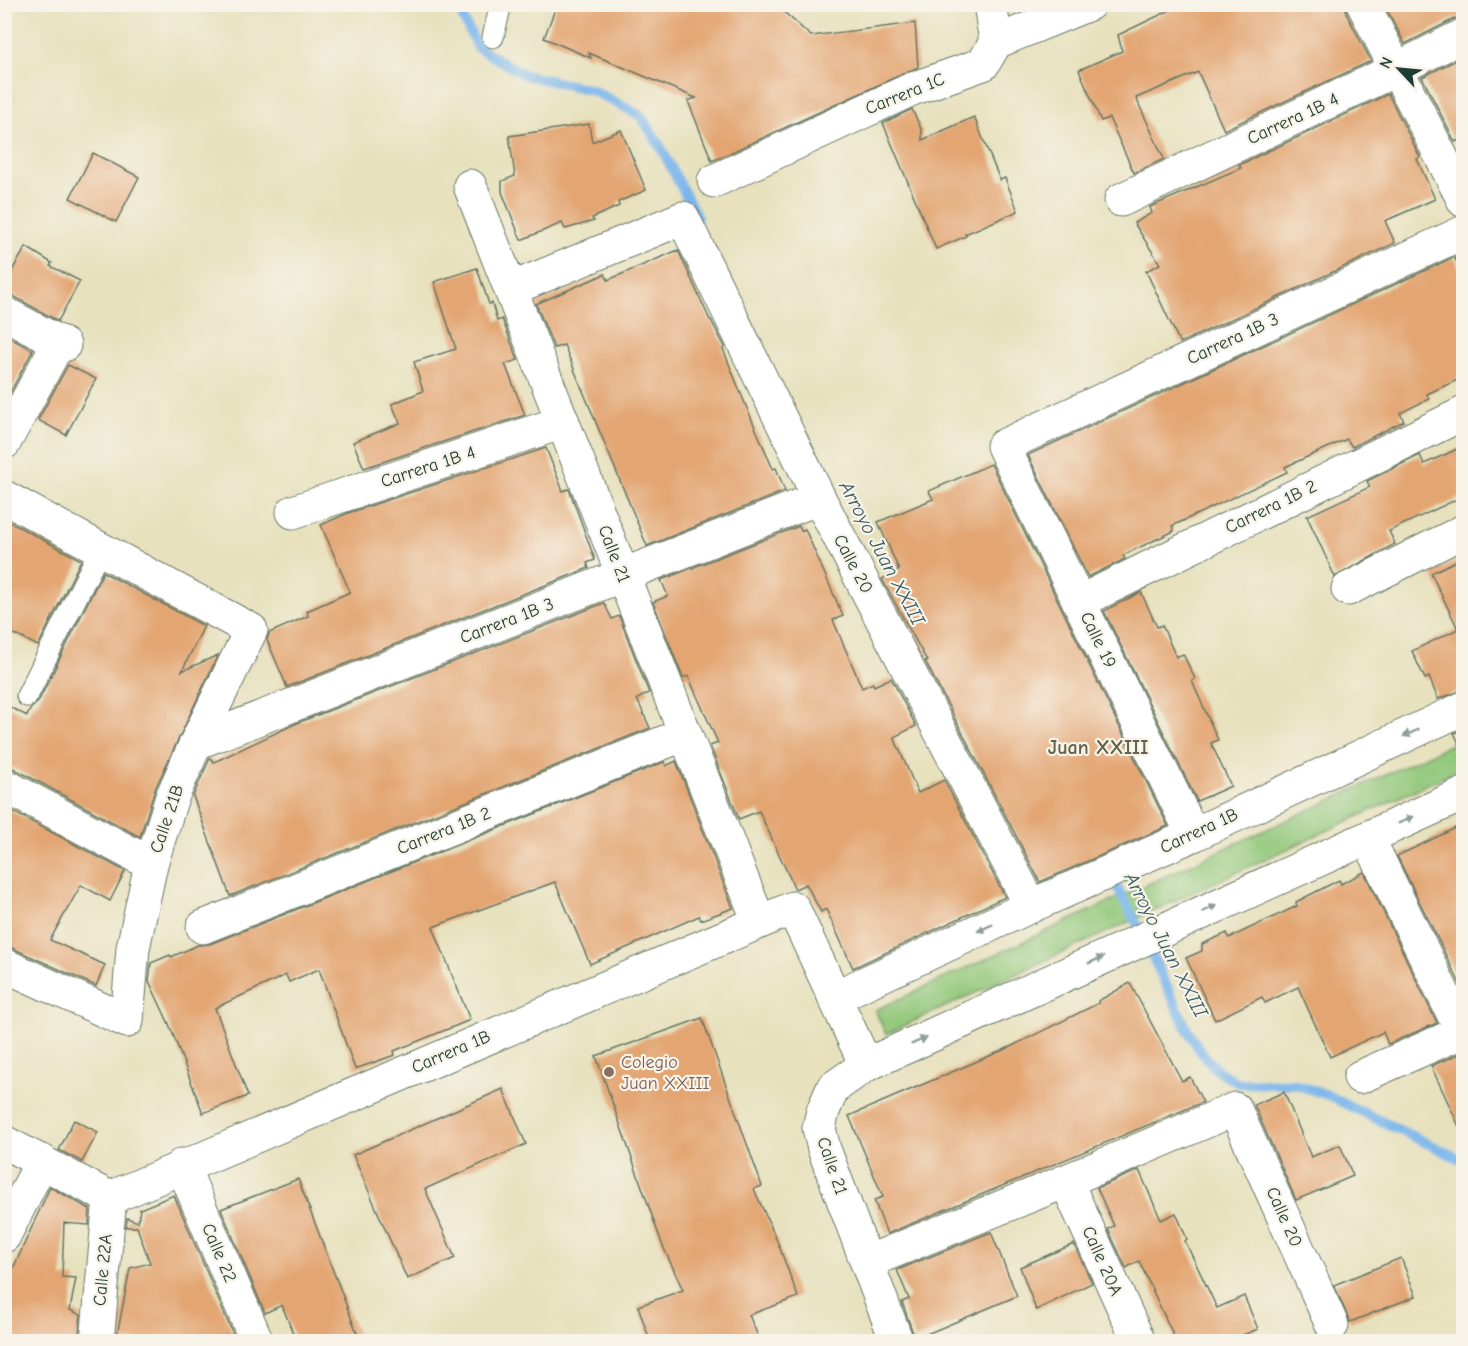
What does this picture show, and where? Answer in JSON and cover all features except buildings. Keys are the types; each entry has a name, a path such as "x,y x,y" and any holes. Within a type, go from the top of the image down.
{"street":[{"path":"990,4 996,42 1089,4"},
{"path":"1363,4 1464,201"},
{"name":"Carrera 1B 4","path":"1121,200 1464,35"},
{"name":"Carrera 1C","path":"714,181 912,89 983,64 996,42"},
{"name":"Calle 21","path":"470,186 759,922"},
{"name":"Calle 20","path":"511,289 683,218 819,498 1031,906"},
{"name":"Carrera 1B 3","path":"1003,446 1464,232"},
{"path":"4,314 62,344 4,443"},
{"name":"Carrera 1B 2","path":"1079,602 1464,413"},
{"name":"Carrera 1B 4","path":"293,512 563,422"},
{"name":"Calle 19","path":"1003,446 1193,835"},
{"path":"4,497 100,550"},
{"name":"Carrera 1B 3","path":"196,743 819,498"},
{"path":"1348,589 1464,531"},
{"name":"Calle 21B","path":"4,965 127,1021 133,948 152,864 172,797 251,630 100,550"},
{"name":"Carrera 1B","path":"110,1198 182,1165 794,908 836,997 1031,906 1193,835 1464,708"},
{"name":"Carrera 1B 2","path":"203,927 685,734"},
{"path":"4,785 152,864"},
{"path":"836,997 866,1065 1464,794"},
{"path":"1360,1077 1463,1032 1368,838"},
{"name":"Calle 21","path":"866,1065 833,1088 823,1111 819,1128 824,1149 897,1341"},
{"name":"Calle 20","path":"1066,1181 1235,1109 1332,1325"},
{"path":"4,1142 110,1198"},
{"path":"4,1236 42,1161"},
{"name":"Calle 22","path":"182,1165 256,1341"},
{"path":"867,1262 1066,1181"},
{"name":"Calle 20A","path":"1066,1181 1138,1341"},
{"name":"Calle 22A","path":"97,1341 110,1198"}],"lane":[{"path":"493,37 501,4"},
{"path":"27,696 100,550"}],"green space":[{"path":"1463,739 1463,768 886,1034 875,1010"}],"waterway":[{"name":"Arroyo Juan XXIII","path":"456,4 478,48 525,75 592,90 641,116 661,148 697,217"},
{"name":"Arroyo Juan XXIII","path":"1096,843 1104,864 1137,924 1187,1029 1201,1052 1217,1070 1238,1083 1294,1084 1325,1094 1464,1161"}],"place":[{"name":"Colegio Juan XXIII","path":"609,1072"}],"district":[{"name":"Juan XXIII","path":"1098,747"}]}
